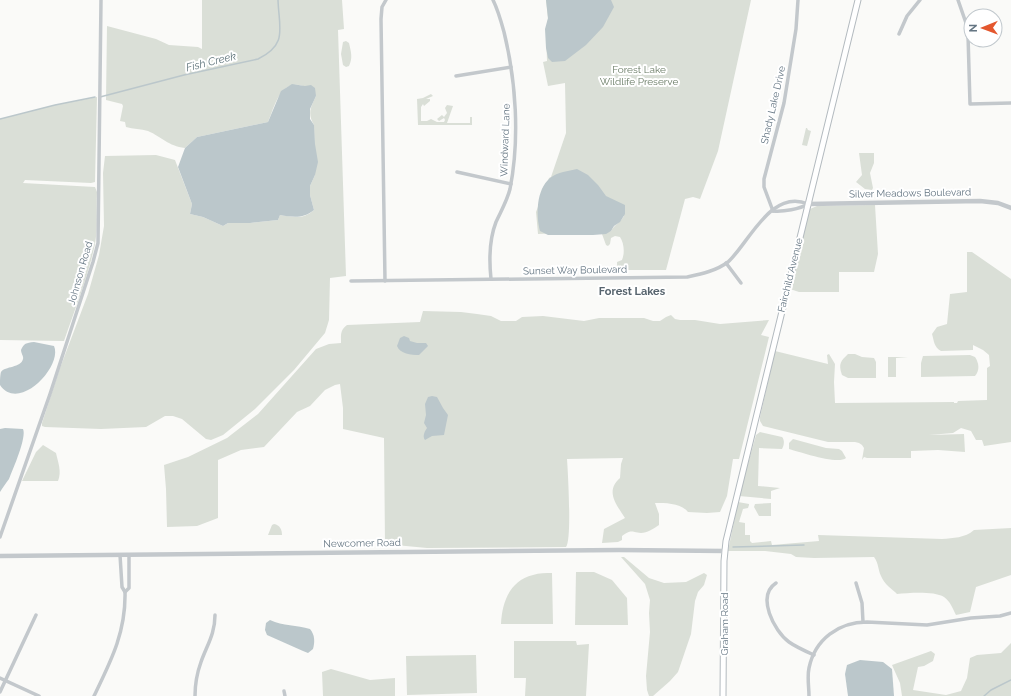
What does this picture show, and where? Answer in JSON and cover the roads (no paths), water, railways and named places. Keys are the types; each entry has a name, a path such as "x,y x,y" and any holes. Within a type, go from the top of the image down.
{"main road":[{"name":"Fairchild Avenue","path":"725,551 751,434 858,0"},
{"name":"Graham Road","path":"723,696 725,551"}],"street":[{"name":"Johnson Road","path":"0,537 50,394 98,243 101,0"},
{"path":"385,281 381,20 382,7 386,0"},
{"name":"Windward Lane","path":"491,279 491,239 496,223 506,202 510,184 514,157 515,122 514,86 511,67 503,28 493,0"},
{"name":"Shady Lake Drive","path":"773,211 764,187 764,178 784,103 796,28 798,0"},
{"path":"898,34 907,16 920,0"},
{"path":"958,0 966,23 968,36 970,104 1011,103"},
{"path":"456,76 511,67"},
{"path":"457,172 510,184"},
{"name":"Silver Meadows Boulevard","path":"808,204 980,201 998,203 1011,208"},
{"name":"Sunset Way Boulevard","path":"351,281 687,277 706,273 726,263 733,257 762,219 779,205 789,202 803,202 808,204"},
{"path":"773,211 780,212 794,208 801,209 808,204"},
{"path":"726,263 741,283"},
{"name":"Newcomer Road","path":"0,556 615,550 725,551"},
{"path":"94,696 114,654 120,638 124,620 125,592 122,588 120,555"},
{"path":"125,592 129,588 129,555"},
{"path":"776,583 770,590 768,598 768,611 776,628 788,642 814,655"},
{"path":"856,583 862,603 863,622"},
{"path":"809,696 808,673 814,655 824,639 834,630 845,625 863,622 928,625 971,618 1000,616 1011,612"},
{"path":"0,692 36,615"},
{"path":"195,696 198,672 211,639 215,615"},
{"path":"0,678 39,696"}],"waterway":[{"name":"Fish Creek","path":"100,97 184,75 258,59 274,48 278,41 280,35 278,0"},
{"name":"Fish Creek","path":"0,119 55,105 95,97"},
{"path":"733,547 804,545"},
{"path":"984,696 991,690 1011,680"}],"district":[{"name":"Forest Lakes","path":"632,291"}],"park label":[{"name":"Forest Lake Wildlife Preserve","path":"639,74"}]}
